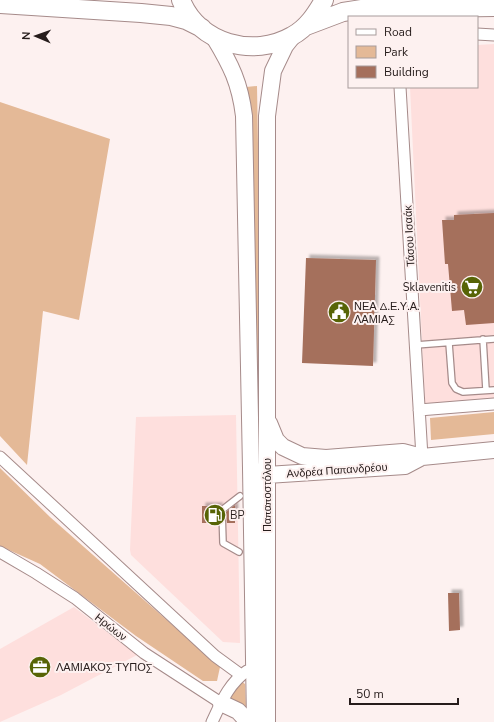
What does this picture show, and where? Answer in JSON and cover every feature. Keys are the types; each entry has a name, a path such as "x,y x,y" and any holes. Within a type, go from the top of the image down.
{"main road":[{"path":"182,0 191,17 208,32"},
{"path":"299,31 318,12 324,0"},
{"path":"0,4 171,16 186,20 233,44 253,47 274,44 299,31 343,12 362,8 494,7"},
{"name":"Παπαποστόλου","path":"267,722 254,671 267,475 267,116 273,71 285,46 299,31"},
{"name":"Παπαποστόλου","path":"208,32 234,72 241,96 244,116 255,722"},
{"name":"Ανδρέα Παπανδρέου","path":"268,420 276,440 283,447 302,456 326,458 403,452 422,456 494,450"},
{"name":"Ανδρέα Παπανδρέου","path":"251,468 267,475 405,466 422,456"},
{"path":"221,703 238,712 248,722"}],"street":[{"path":"478,34 494,35"},
{"name":"Τάσου Ισαάκ","path":"400,88 422,456"},
{"path":"419,410 494,404"},
{"path":"0,458 215,656 254,671"},
{"name":"Ηρώων","path":"0,552 75,598 144,652 221,703"},
{"path":"212,722 231,686 254,671"}],"lane":[{"path":"416,345 494,338"},
{"path":"483,339 486,390"},
{"path":"449,343 452,384 456,389 463,392 494,390"},
{"path":"239,552 223,543 222,510 240,496"}],"shaded area":[{"path":"494,44 494,400 425,405 410,88 478,88 478,45"},
{"path":"236,415 240,643 223,642 131,555 130,550 136,417"},
{"path":"74,607 137,655 61,695 0,722 0,649"}],"green space":[{"path":"257,86 263,434 256,434 246,87"},
{"path":"0,102 110,139 79,320 43,311 27,465 0,436"},
{"path":"494,412 494,434 431,440 430,418"},
{"path":"0,468 50,517 220,667 217,681 203,681 136,636 40,564 0,546"},
{"path":"241,681 245,684 246,706 242,710 226,699"}],"building":[{"name":"Sklavenitis","path":"494,213 494,323 466,325 464,310 452,311 448,264 445,264 442,220 454,220 454,215"},
{"name":"ΝΕΑ Δ.Ε.Υ.Α. ΛΑΜΙΑΣ","path":"306,258 376,260 373,366 302,363"},
{"path":"235,505 235,523 227,523 226,512"},
{"path":"202,506 220,506 218,510 218,523 202,523"},
{"path":"448,593 459,593 460,630 449,631"}],"place":[{"name":"Sklavenitis","path":"472,287"},
{"name":"ΝΕΑ Δ.Ε.Υ.Α. ΛΑΜΙΑΣ","path":"339,312"},
{"name":"BP","path":"215,515"},
{"name":"ΛΑΜΙΑΚΟΣ ΤΥΠΟΣ","path":"40,667"}]}
